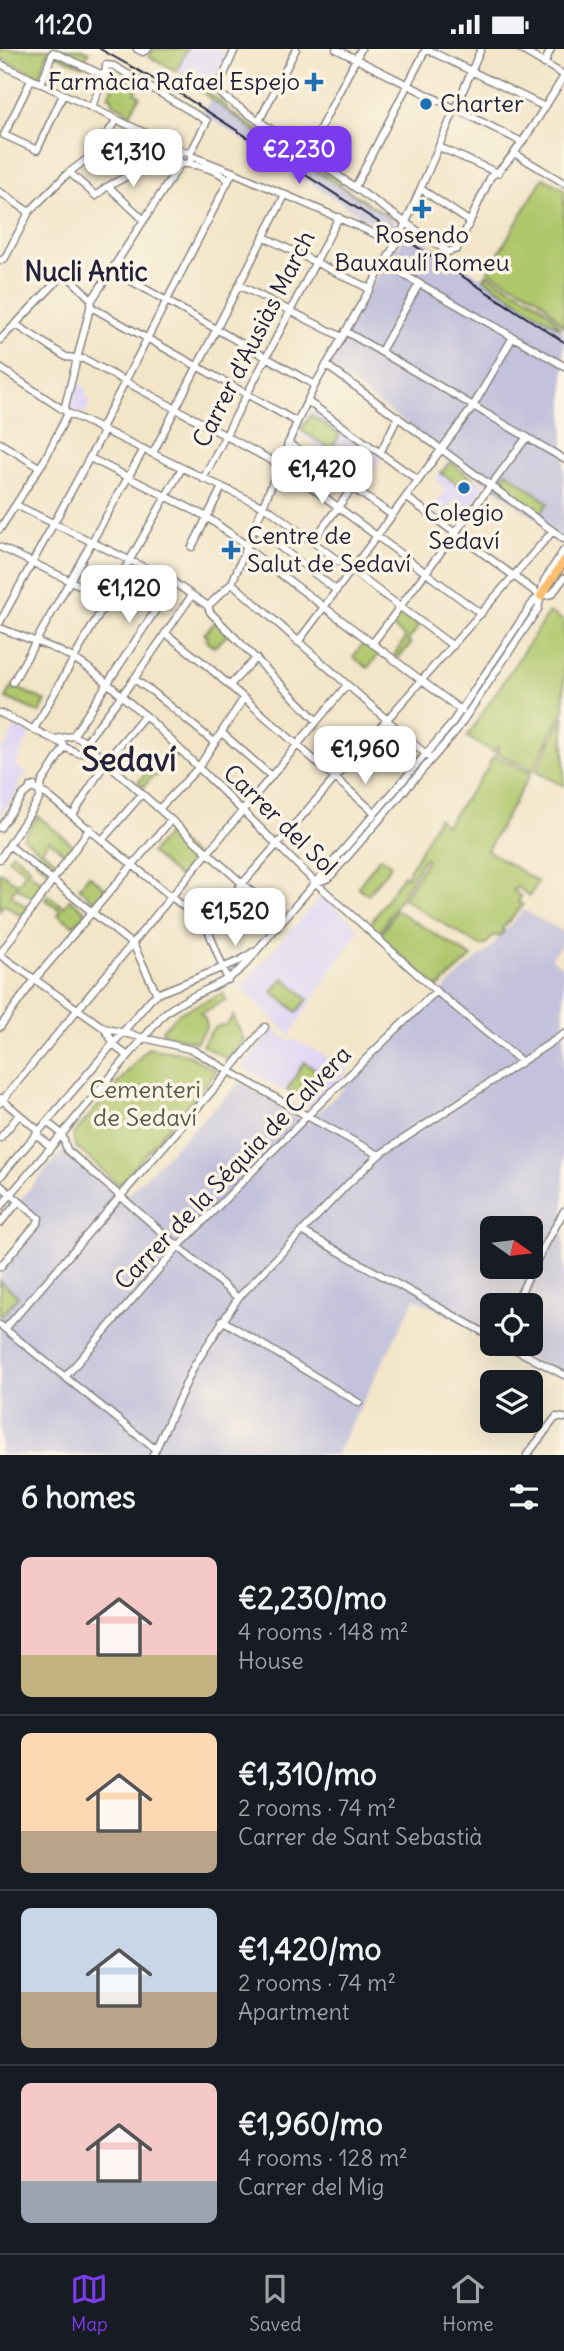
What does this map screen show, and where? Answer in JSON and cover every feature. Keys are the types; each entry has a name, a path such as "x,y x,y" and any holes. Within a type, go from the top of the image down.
{"main road":[{"path":"541,596 564,561"}],"street":[{"path":"259,121 296,49"},
{"path":"336,49 522,142"},
{"path":"307,154 361,49"},
{"path":"355,187 426,49 545,107"},
{"path":"208,606 232,583 297,422 326,365 396,243 481,49"},
{"path":"234,51 219,86 220,94 448,252 454,251 491,176 498,173 514,153 564,76 520,49"},
{"path":"545,64 551,49"},
{"path":"41,84 53,52 105,76"},
{"path":"0,64 147,135 195,165 229,180"},
{"path":"1,524 40,467 66,412 92,303 207,121 114,66 106,65 105,76 91,109"},
{"path":"31,80 4,135 37,151 63,96"},
{"path":"3,259 29,212 69,172 91,156 117,120"},
{"path":"147,135 170,153 233,172 396,243"},
{"path":"439,147 498,173"},
{"path":"69,172 94,197 170,153"},
{"path":"514,153 564,183"},
{"path":"0,622 90,459 124,382 233,172"},
{"path":"108,187 144,220"},
{"path":"421,189 470,222"},
{"path":"152,453 285,195"},
{"path":"1,196 29,212"},
{"name":"Carrer d'Ausiàs March","path":"203,479 338,217"},
{"path":"264,237 370,289"},
{"path":"384,264 564,366"},
{"path":"112,270 315,385"},
{"path":"0,340 65,273 92,303 297,422"},
{"path":"380,351 419,283"},
{"path":"239,285 380,351 564,459"},
{"path":"15,324 66,357 84,359 279,464 481,614"},
{"path":"298,642 474,405 513,337"},
{"path":"326,365 564,539"},
{"path":"0,368 66,412 262,506 453,646"},
{"path":"307,401 418,480"},
{"path":"380,453 398,417"},
{"path":"372,644 527,437"},
{"path":"0,443 40,467"},
{"path":"288,443 392,515"},
{"path":"13,682 144,449"},
{"path":"90,459 206,517 323,608 462,710 464,720"},
{"path":"34,729 182,468"},
{"path":"192,547 222,487"},
{"path":"312,542 353,488"},
{"path":"406,496 541,596"},
{"path":"16,505 174,582 208,606 317,720"},
{"path":"254,527 336,590"},
{"path":"206,925 553,531"},
{"path":"0,547 108,599"},
{"path":"316,883 329,878 464,720 538,609 544,581 564,550"},
{"path":"0,1207 164,1014 179,1003 228,980 248,964 375,813 430,758 532,604 541,596 553,593 564,578"},
{"path":"0,859 37,802 42,782 66,741 174,582"},
{"path":"232,583 430,758"},
{"path":"66,741 78,753 85,746 192,595"},
{"name":"Carrer del Sol","path":"0,628 74,659 107,683 145,715 316,883 436,992 522,1062"},
{"path":"165,633 230,685 375,813"},
{"path":"230,685 256,658"},
{"path":"134,679 215,743"},
{"path":"237,1298 67,1150 51,1147 1,1100 347,685"},
{"path":"159,809 198,768 244,698"},
{"path":"0,713 55,739 85,746 94,752 283,920"},
{"path":"73,815 106,762 145,715"},
{"path":"222,733 271,776"},
{"path":"0,828 30,787 42,782"},
{"path":"30,787 41,791 90,828 206,925 228,980"},
{"path":"103,839 142,795"},
{"path":"0,1026 35,979 171,820"},
{"path":"90,828 0,954 104,1028 113,1043 128,1056"},
{"path":"9,845 132,943 157,994"},
{"path":"0,1177 157,994 239,961 258,949"},
{"name":"Carrer de la Séquia de Calvera","path":"65,1377 178,1247 307,1116 436,992"},
{"path":"265,1027 3,1327 153,1453 194,1366 222,1320 237,1298 302,1231 379,1155 564,1034"},
{"path":"104,1028 193,1050 379,1155"},
{"path":"0,1138 19,1115"},
{"path":"47,1122 62,1134 67,1150"},
{"path":"0,1185 38,1216 39,1220 0,1267"},
{"path":"0,1223 19,1201"},
{"path":"521,1293 564,1211"},
{"path":"302,1231 480,1330"},
{"path":"222,1320 359,1403"},
{"path":"528,1356 564,1375"},
{"path":"527,1455 556,1417 564,1418"}],"shaded area":[{"path":"187,49 216,49 227,54 212,89 178,70"},
{"path":"210,99 262,137 400,226 394,237 202,113"},
{"path":"408,230 564,331 564,539 326,365 394,247 397,249"},
{"path":"77,380 88,391 85,393 86,397 91,401 84,415 70,407"},
{"path":"313,410 381,458 359,487 316,457 321,450 299,433 309,412"},
{"name":"Colegio Sedaví","path":"449,459 485,486 469,508 457,499 442,518 431,509 446,490 435,480"},
{"path":"15,727 30,734 15,765 28,775 25,779 22,777 18,784 20,786 0,817 0,746 5,748"},
{"path":"322,895 359,929 290,1035 240,987"},
{"path":"523,910 564,932 564,941 551,958 564,968 564,1377 525,1356 543,1356 543,1293 480,1293 480,1333 415,1298 336,1455 0,1455 0,1267 39,1220 19,1201 63,1151 121,1201 240,1082 307,1124 485,954"},
{"path":"273,1030 291,1042 293,1039 350,1069 310,1106 242,1067"}],"green space":[{"path":"0,49 82,49 89,52 83,66 48,52 40,76 0,58"},
{"path":"153,49 187,49 177,71 149,57"},
{"path":"119,74 139,85 135,93 140,96 129,116 124,114 126,110 112,103 113,99 108,96"},
{"path":"180,76 227,106 227,110 265,134 264,136 325,175 328,172 341,181 340,185 392,219 262,137"},
{"path":"543,178 564,189 564,327 538,298 488,271"},
{"path":"487,274 536,302 560,328 484,279"},
{"path":"311,415 340,435 331,449 301,430"},
{"path":"450,462 472,478 464,489 441,473"},
{"path":"507,472 548,503 538,516 497,485"},
{"path":"549,612 564,621 564,710 533,770 496,753 499,747 497,746 493,752 467,737"},
{"path":"401,613 419,626 408,641 411,644 398,658 394,655 405,639 391,626"},
{"path":"216,621 229,634 214,647 204,634"},
{"path":"364,642 380,653 368,668 353,657"},
{"path":"12,686 46,701 40,713 6,698"},
{"path":"564,716 564,786 536,772"},
{"path":"171,747 178,754 143,787 138,782"},
{"path":"494,756 531,773 487,850 538,882 530,896 517,887 513,890 521,897 518,902 523,905 502,929 504,931 499,937 494,935 486,944 480,946 403,899 427,860 424,858 378,935 368,927 403,875 406,877 438,818 446,825"},
{"path":"38,816 73,845 66,855 49,840 42,850 59,864 52,874 35,860 40,851 23,837"},
{"path":"167,834 197,858 181,879 151,853"},
{"path":"13,853 30,867 28,871 45,885 34,899 16,887 11,895 28,908 22,917 4,904 0,910 0,872 18,884 26,872 8,859"},
{"path":"380,857 391,865 368,895 358,887"},
{"path":"89,875 106,889 95,902 79,888"},
{"path":"48,895 64,907 70,899 86,912 74,926 58,915 61,911 45,899"},
{"path":"396,910 472,957 438,988 380,937"},
{"path":"284,978 308,999 297,1012 272,991"},
{"path":"223,993 226,1000 200,1013 207,1026 196,1042 163,1033 162,1030 179,1013"},
{"path":"233,1016 244,1040 227,1059 202,1045 215,1028 226,1025"},
{"name":"Cementeri de Sedaví","path":"148,1048 186,1054 217,1071 119,1185 75,1146 73,1135"},
{"path":"304,1062 318,1071 302,1098 287,1090"},
{"path":"0,1281 18,1296 2,1316 0,1315"}],"railway":[{"path":"100,49 182,95 564,342"}],"place":[{"name":"Farmàcia Rafael Espejo","path":"314,82"},
{"name":"Charter","path":"426,104"},
{"name":"Rosendo Bauxaulí Romeu","path":"422,209"},
{"name":"Colegio Sedaví","path":"464,488"},
{"name":"Centre de Salut de Sedaví","path":"231,550"}],"district":[{"name":"Nucli Antic","path":"86,272"},
{"name":"Sedaví","path":"129,760"}]}
